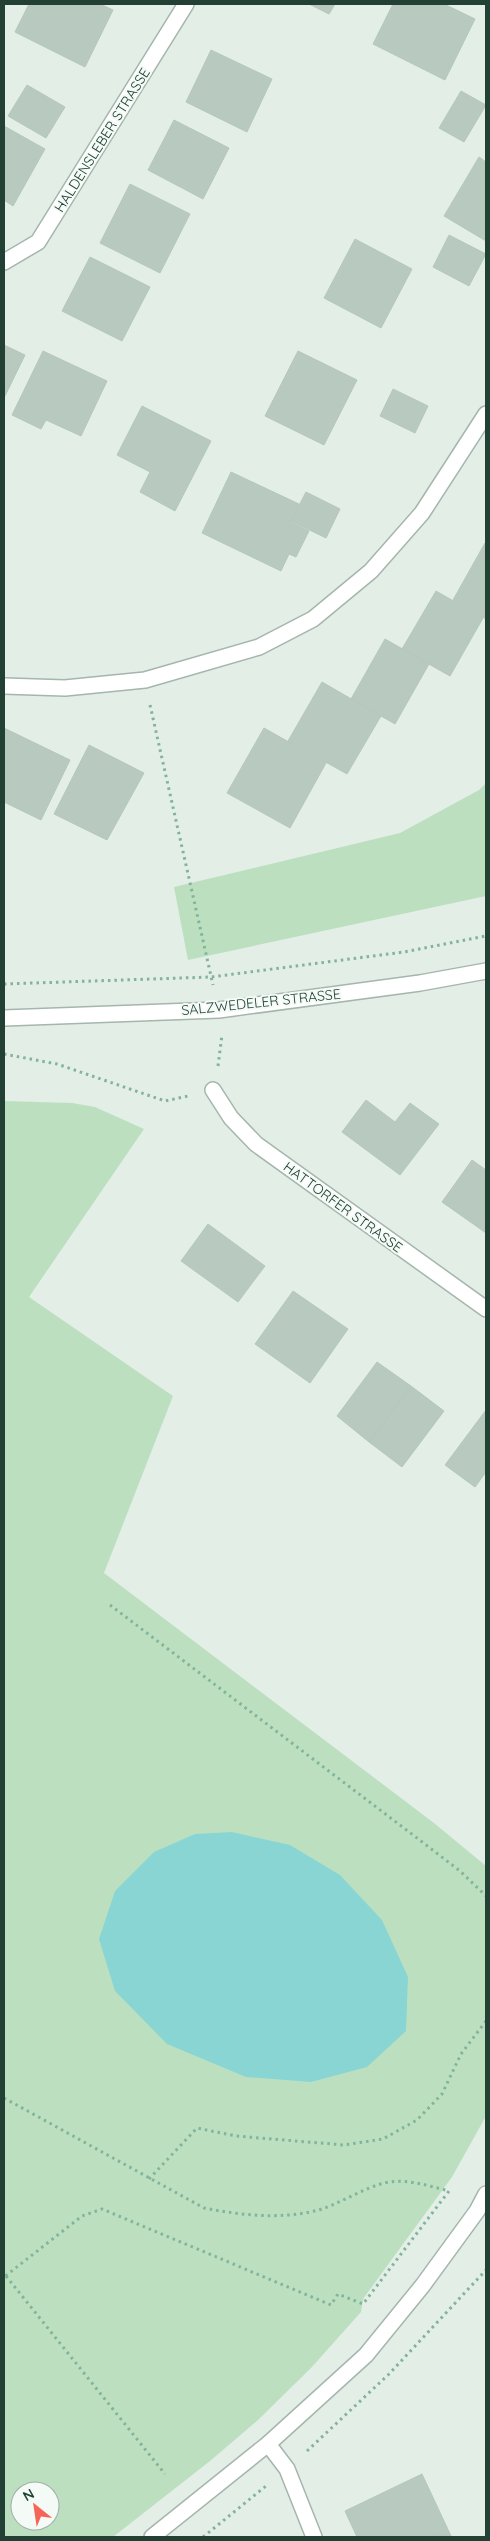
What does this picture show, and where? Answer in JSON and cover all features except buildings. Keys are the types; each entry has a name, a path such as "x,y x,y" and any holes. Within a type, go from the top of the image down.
{"street":[{"name":"HALDENSLEBER STRASSE","path":"4,262 38,242 186,4"},
{"path":"4,686 65,688 145,680 259,647 313,619 372,571 422,513 486,414"},
{"name":"SALZWEDELER STRASSE","path":"4,1018 219,1010 420,983 486,971"},
{"name":"HATTORFER STRASSE","path":"213,1090 231,1118 256,1144 486,1309"},
{"path":"152,2537 268,2444 366,2356 423,2286 477,2211 486,2194"},
{"path":"268,2444 288,2469 314,2537"}],"path":[{"path":"4,1054 57,1064 165,1101 213,1090 222,1043 219,1010 145,680"},
{"path":"4,984 211,977 404,952 486,936"},
{"path":"110,1605 460,1871 486,1896"},
{"path":"149,2179 197,2128 236,2136 344,2145 383,2139 417,2120 442,2094 461,2054 486,2020"},
{"path":"4,2098 204,2208 238,2215 271,2216 311,2212 388,2182 414,2182 449,2191 363,2304 338,2294 332,2305 102,2209 82,2216 5,2277 165,2474"}],"green space":[{"path":"486,783 486,896 188,960 174,887 400,833 479,790"},
{"path":"4,1101 72,1103 95,1107 144,1129 29,1297 173,1396 104,1573 434,1823 486,1866 486,2116 452,2177 363,2299 361,2312 311,2368 258,2420 210,2461 113,2537 4,2537"}],"water":[{"path":"232,1832 290,1845 340,1875 382,1920 408,1977 406,2031 367,2067 311,2082 246,2077 167,2044 115,1991 99,1939 115,1891 154,1852 195,1834"}]}
